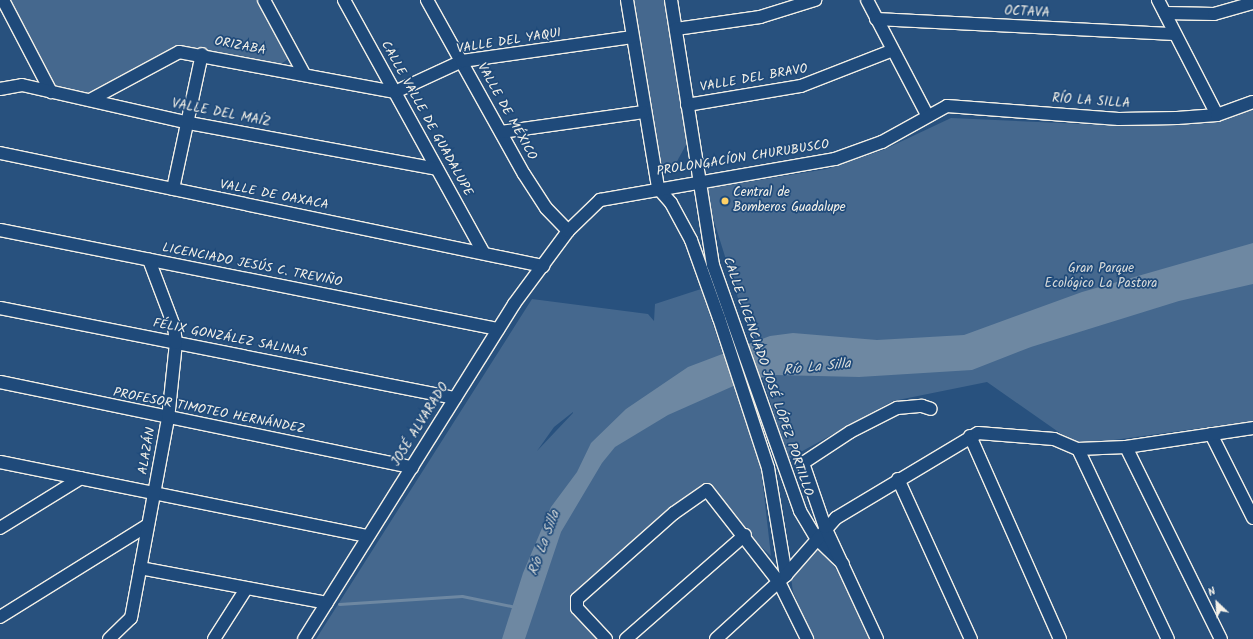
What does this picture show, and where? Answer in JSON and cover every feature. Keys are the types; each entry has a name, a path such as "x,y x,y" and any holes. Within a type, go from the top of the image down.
{"street":[{"path":"264,0 304,74"},
{"name":"CALLE VALLE DE GUADALUPE","path":"344,0 483,252"},
{"name":"VALLE DE MÉXICO","path":"427,0 501,132 546,208 568,231"},
{"path":"627,0 644,112 658,188"},
{"name":"CALLE LICENCIADO JOSÉ LÓPEZ PORTILLO","path":"671,0 710,251 725,317 768,468 782,578 807,639"},
{"path":"676,29 760,17 815,0"},
{"path":"867,0 891,51 927,115"},
{"path":"1158,0 1217,115"},
{"path":"3,2 52,92"},
{"path":"1165,13 1214,14 1253,3"},
{"name":"OCTAVA","path":"876,19 1175,34"},
{"name":"VALLE DEL YAQUI","path":"395,92 462,61 632,37"},
{"name":"VALLE DEL BRAVO","path":"687,105 801,86 891,51"},
{"name":"ORIZABA","path":"90,100 172,54 202,54 395,92"},
{"path":"173,189 189,122 202,54"},
{"name":"VALLE DEL MAÍZ","path":"0,89 16,84 189,122 437,169"},
{"name":"RÍO LA SILLA","path":"927,115 955,106 1119,119 1217,115 1253,102"},
{"path":"501,132 644,112"},
{"name":"PROLONGACÍON CHURUBUSCO","path":"568,231 600,200 658,188 699,183 835,159 900,134 927,115"},
{"name":"VALLE DE OAXACA","path":"0,153 483,252 543,266"},
{"name":"CALLE LICENCIADO JOSÉ LÓPEZ PORTILLO","path":"658,188 671,204 691,240 725,317 801,515 817,539 843,564"},
{"name":"LICENCIADO JESÚS C. TREVIÑO","path":"0,230 498,329"},
{"name":"JOSÉ ALVARADO","path":"304,639 498,329 568,231"},
{"name":"ALAZÁN","path":"109,639 131,618 168,418 176,343 174,326 149,260"},
{"name":"FÉLIX GONZÁLEZ SALINAS","path":"0,308 455,398"},
{"name":"PROFESOR TIMOTEO HERNÁNDEZ","path":"0,382 168,418 412,467"},
{"name":"CALLE LICENCIADO JOSÉ LÓPEZ PORTILLO","path":"877,639 825,527 803,471 806,459 897,408 922,406 931,409"},
{"path":"717,639 782,578 817,539 825,527 853,505 970,436 989,431 1054,439 1078,449 1126,447 1253,428"},
{"path":"1211,434 1253,518"},
{"path":"970,436 1060,639"},
{"path":"1126,447 1221,639"},
{"path":"1078,449 1168,639"},
{"path":"0,462 368,536"},
{"path":"0,528 81,478"},
{"path":"898,479 971,639"},
{"name":"CALLE LICENCIADO JOSÉ LÓPEZ PORTILLO","path":"606,639 576,603 674,512 707,490 782,578"},
{"path":"0,617 148,525"},
{"path":"626,639 745,535"},
{"path":"140,568 327,603"},
{"path":"214,639 246,589"}],"green space":[{"path":"9,0 257,0 288,59 281,64 178,49 81,96 54,89"},
{"path":"632,0 665,0 687,143 675,165 669,169 660,166"},
{"name":"Gran Parque Ecológico La Pastora","path":"1253,105 1253,421 1077,445 987,382 893,401 788,459 704,189 827,169 883,150 951,118 1128,126 1220,119"},
{"path":"701,289 761,468 771,556 706,494 579,600 607,639 316,639 532,299 648,314 654,321 655,304","holes":["573,413 537,451 554,427"]},
{"path":"815,550 821,550 844,579 871,639 813,639 793,592 791,577"}],"water":[{"name":"Río La Silla","path":"1253,243 1253,284 1179,301 1031,347 972,370 859,377 776,375 747,380 668,415 615,447 602,463 561,532 525,639 502,639 523,573 551,507 577,472 591,443 626,409 688,367 770,336 793,333 877,340 964,335 1082,292"}],"waterway":[{"path":"339,604 462,596 516,607"}],"place":[{"name":"Central de Bomberos Guadalupe","path":"725,201"}]}
